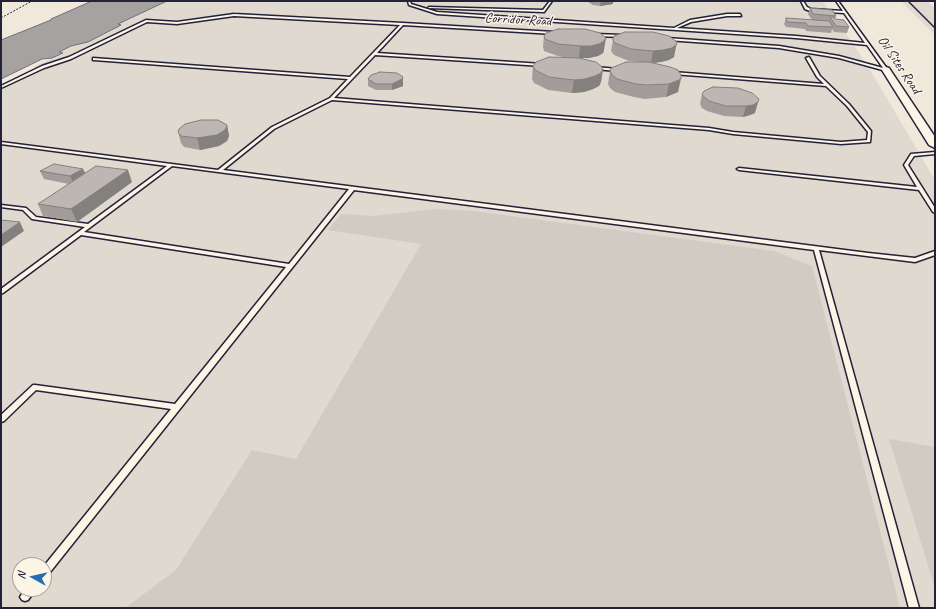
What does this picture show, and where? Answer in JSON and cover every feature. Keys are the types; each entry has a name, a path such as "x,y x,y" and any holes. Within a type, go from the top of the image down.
{"street":[{"name":"Oil Sites Road","path":"886,70 935,145"}],"lane":[{"path":"409,1 410,4 436,13 868,44"},
{"path":"423,8 544,11 551,1"},
{"path":"802,1 806,8 811,10 845,12"},
{"name":"Oil Sites Road","path":"837,1 886,70"},
{"name":"Corridor Road","path":"1,87 43,67 70,58 147,21 177,23 234,15 556,33"},
{"path":"673,29 690,21 727,15 740,15"},
{"path":"219,171 273,128 331,99 403,24"},
{"path":"594,35 625,37"},
{"path":"664,39 779,46 839,57 886,70"},
{"path":"374,54 546,65"},
{"path":"331,99 701,128 733,133 841,143 869,141 870,132 848,105 819,77 808,58"},
{"path":"94,59 350,78"},
{"path":"586,68 626,70"},
{"path":"666,73 827,85"},
{"path":"1,143 915,260 935,253"},
{"path":"935,153 913,155 906,165 935,212"},
{"path":"1,292 172,165"},
{"path":"739,169 921,189"},
{"path":"52,563 352,188"},
{"path":"1,206 24,209 34,218 90,226"},
{"path":"80,233 290,266"},
{"path":"816,248 914,608"},
{"path":"1,286 8,287"},
{"path":"1,419 35,387 177,407"}],"path":[{"path":"1,18 32,1"}],"shaded area":[{"path":"92,1 167,1 118,24 121,25 88,42 71,46 59,52 63,53 52,58 42,59 1,79 1,40 51,20"},
{"path":"167,1 823,1 869,68 935,180 935,608 1,608 1,84 37,67 32,67 62,54 59,52 70,46 84,43 120,25 117,24"},
{"path":"901,1 927,1 935,8 935,35"},
{"path":"436,209 473,211 774,251 812,266 900,608 125,608 176,570 252,450 296,459 421,244 328,230 341,214 373,216"},
{"path":"889,439 935,447 935,588"}],"building":[{"path":"810,8 832,10 836,16 813,14"},
{"path":"830,17 844,20 849,27 836,26"},
{"path":"786,18 829,21 833,27 808,26 806,23 787,22"},
{"path":"558,29 585,29 600,33 606,38 599,44 591,46 558,44 545,39 544,36 546,33"},
{"path":"625,32 653,32 669,36 677,42 672,48 663,50 653,51 631,49 615,43 613,40 614,36"},
{"path":"549,57 579,58 596,62 603,69 601,73 585,79 574,80 549,77 535,70 533,66 536,62"},
{"path":"626,62 649,62 670,67 678,70 681,75 681,79 669,84 647,85 617,79 612,75 610,71 611,68"},
{"path":"380,72 397,73 403,77 392,84 376,84 368,79 371,75"},
{"path":"713,87 738,88 752,93 759,99 758,102 753,105 726,106 709,101 704,97 702,94 704,91"},
{"path":"201,120 218,120 227,125 225,130 217,135 197,138 181,136 178,132 179,129 185,124"},
{"path":"54,164 83,169 70,176 40,171"},
{"path":"96,166 128,170 71,209 38,204"},
{"path":"1,220 20,222 1,235"}],"railway":[{"path":"908,1 935,28"}]}
